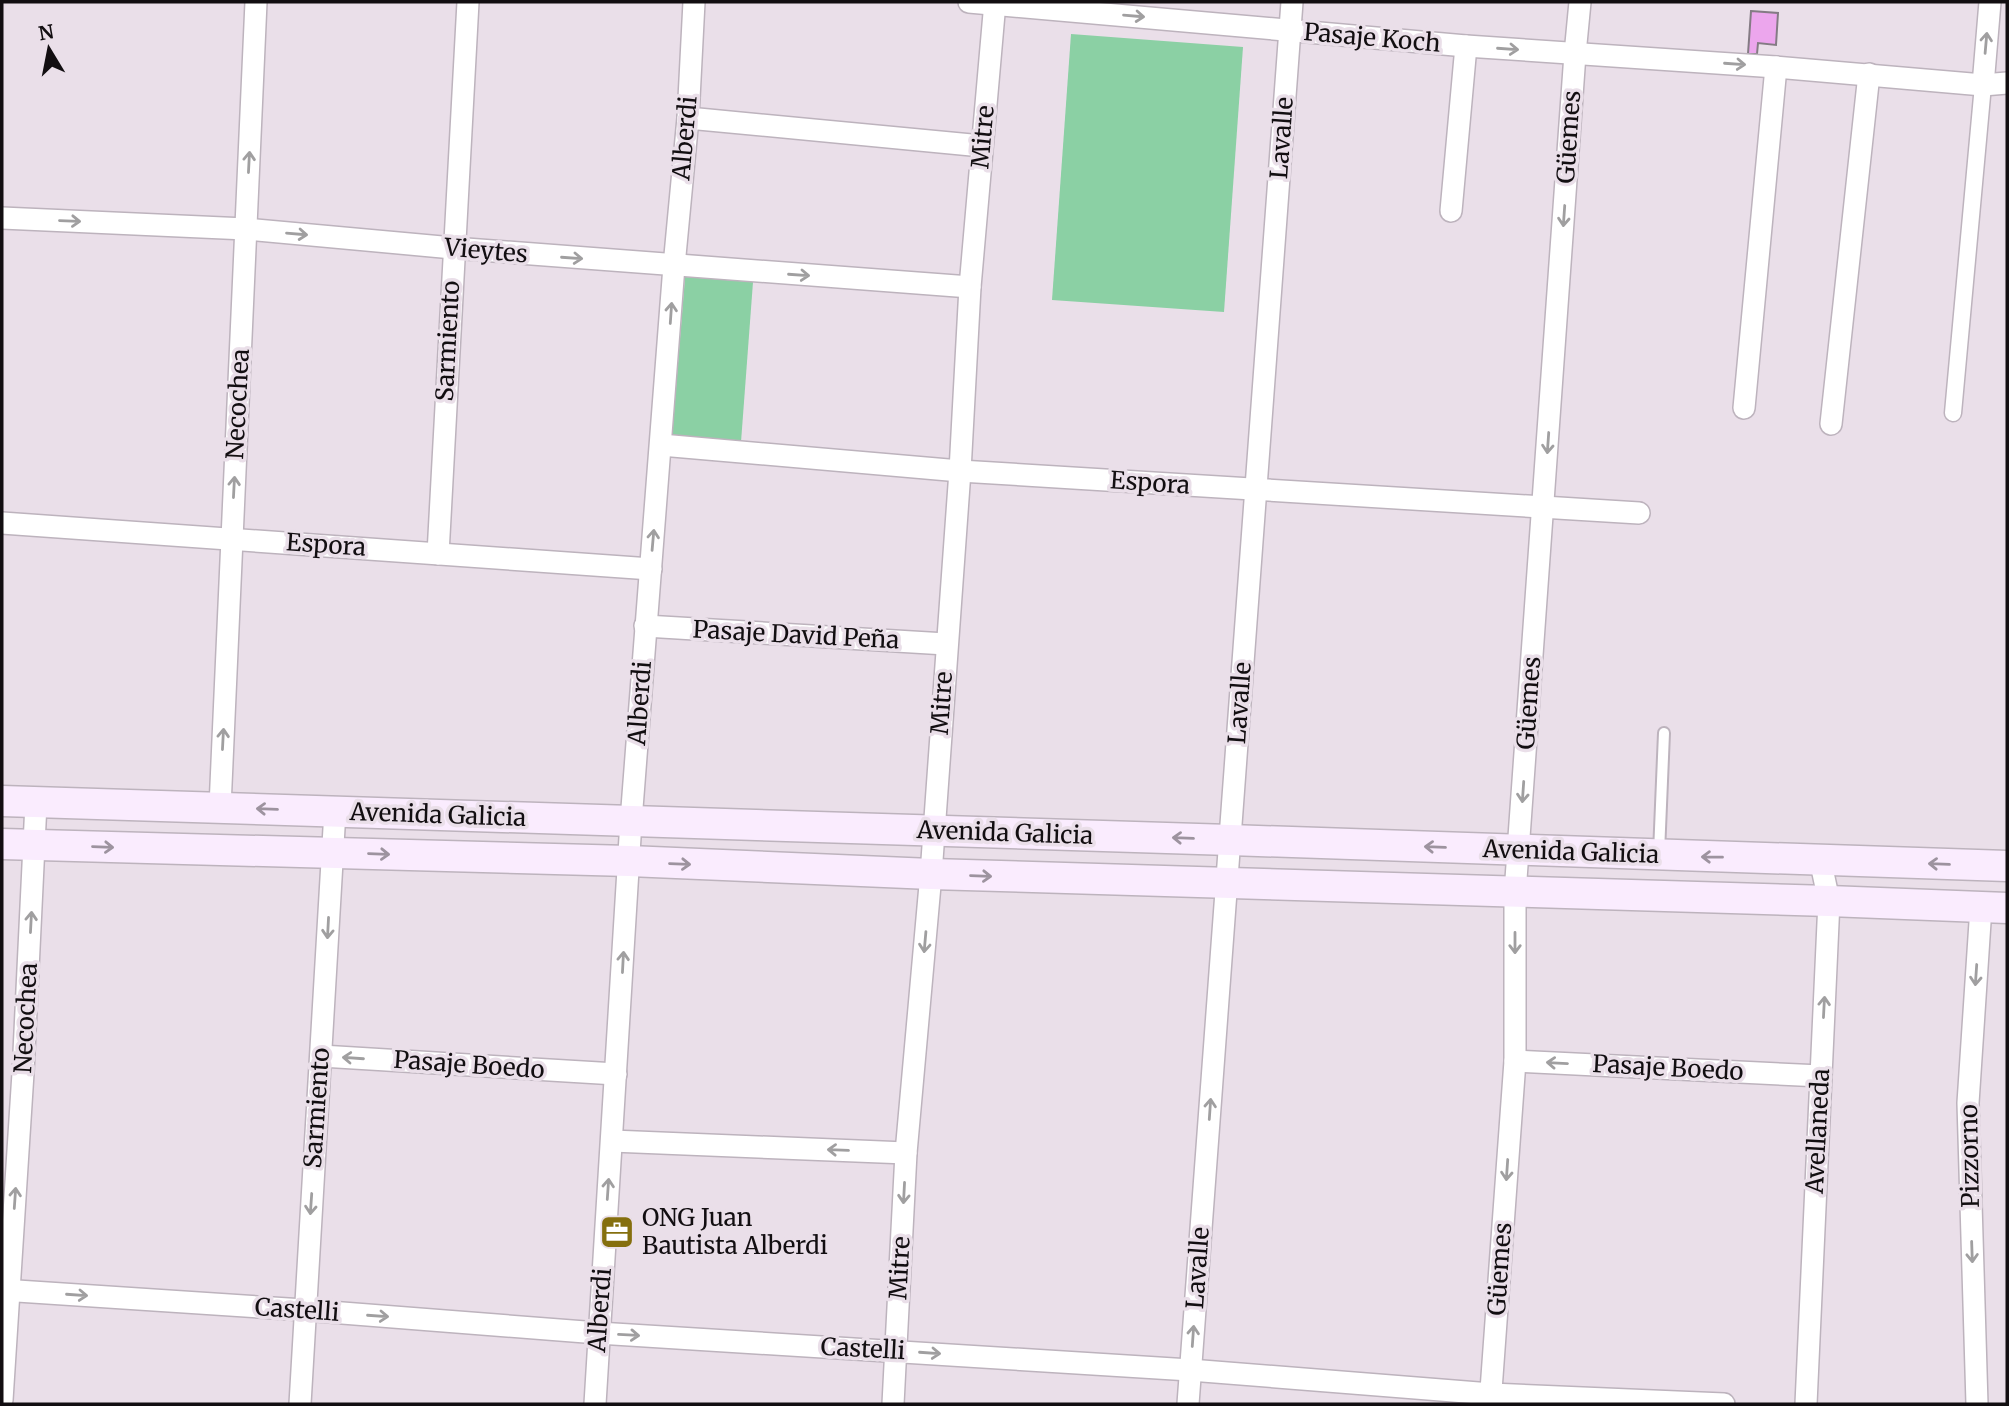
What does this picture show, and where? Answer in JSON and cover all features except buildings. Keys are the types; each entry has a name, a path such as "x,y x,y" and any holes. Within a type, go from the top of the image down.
{"main road":[{"name":"Avenida Galicia","path":"2,801 2007,866"},
{"name":"Avenida Galicia","path":"2,844 629,862 1994,908"}],"street":[{"name":"Necochea","path":"219,807 256,2"},
{"name":"Sarmiento","path":"438,554 468,2"},
{"name":"Alberdi","path":"594,1404 631,821 688,118 694,2"},
{"name":"Pasaje Koch","path":"969,2 1466,46 1869,74 1983,85 2007,83"},
{"name":"Lavalle","path":"1188,1404 1292,2"},
{"name":"Güemes","path":"1490,1399 1515,1061 1515,893 1580,2"},
{"path":"1953,413 1990,2"},
{"name":"Mitre","path":"893,1404 906,1153 931,874 960,471 970,287 995,3"},
{"path":"1451,211 1466,46"},
{"path":"1744,408 1776,67"},
{"path":"1830,424 1869,74"},
{"path":"688,118 982,146"},
{"name":"Vieytes","path":"2,218 246,229 674,266 970,287"},
{"name":"Espora","path":"661,445 960,471 1639,513"},
{"name":"Espora","path":"2,523 650,569"},
{"name":"Pasaje David Peña","path":"645,626 946,644"},
{"name":"Necochea","path":"2,1400 12,1072 37,803"},
{"name":"Sarmiento","path":"300,1404 335,811"},
{"name":"Avellaneda","path":"1806,1404 1829,901 1820,859"},
{"name":"Pizzorno","path":"1977,1404 1968,1103 1994,908"},
{"name":"Pasaje Boedo","path":"321,1056 616,1074"},
{"name":"Pasaje Boedo","path":"1515,1061 1821,1076"},
{"path":"612,1141 906,1153"},
{"name":"Castelli","path":"6,1291 304,1310 598,1333 1191,1370 1490,1399 1724,1404"}],"lane":[{"path":"1659,855 1664,733"}],"green space":[{"path":"1071,34 1243,47 1224,312 1052,300"},
{"path":"685,277 753,282 741,442 672,437"}],"place":[{"name":"ONG Juan Bautista Alberdi","path":"617,1232"}]}
